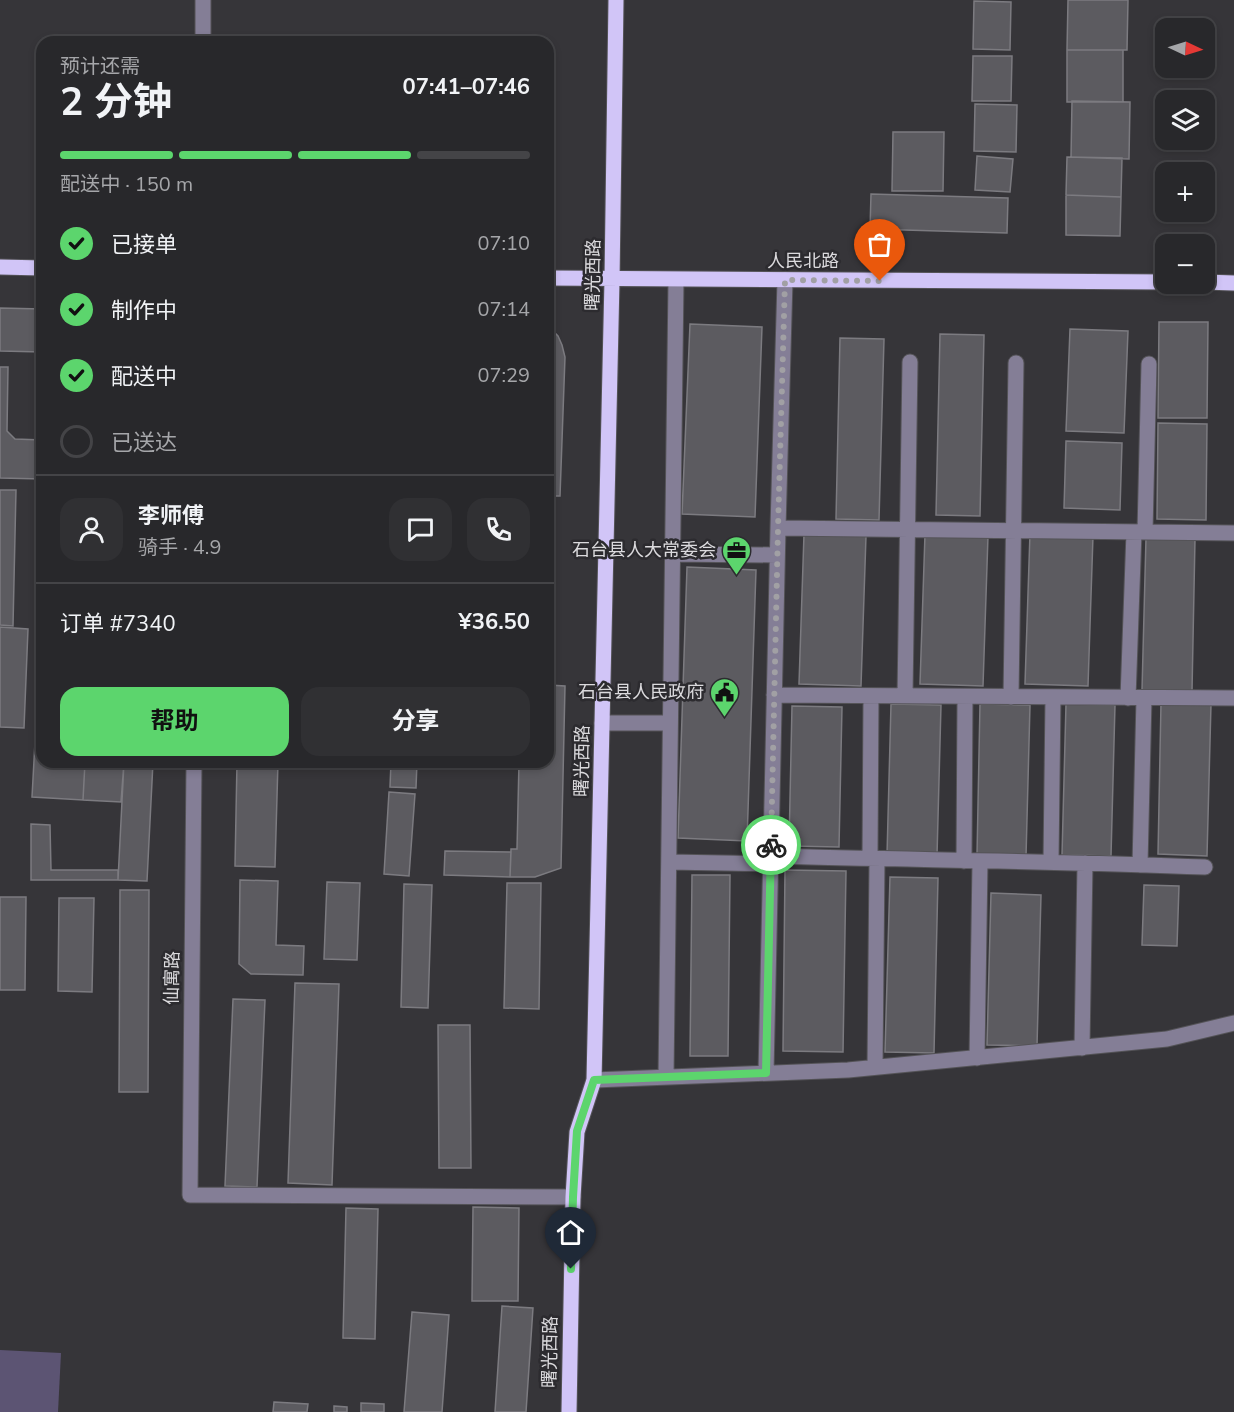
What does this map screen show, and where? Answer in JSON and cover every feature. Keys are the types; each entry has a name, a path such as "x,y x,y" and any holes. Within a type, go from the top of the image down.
{"main road":[{"name":"曙光西路","path":"568,1412 573,1197 577,1131 594,1080 616,0"},
{"path":"0,267 36,268"},
{"name":"人民北路","path":"554,278 1155,282"},
{"path":"1215,282 1234,283"}],"street":[{"path":"203,0 203,36"},
{"path":"666,1077 676,280"},
{"path":"766,1073 785,280"},
{"path":"905,696 910,362"},
{"path":"1011,697 1016,363"},
{"path":"1140,865 1136,698 1140,532 1149,364"},
{"path":"778,528 1234,533"},
{"path":"672,554 777,555"},
{"path":"774,695 1234,698"},
{"path":"871,697 875,1067"},
{"path":"965,697 977,1058"},
{"path":"1051,862 1053,697"},
{"path":"602,723 670,723"},
{"name":"仙寓路","path":"194,768 190,1195 573,1197"},
{"path":"669,862 873,859 1205,867"},
{"path":"1082,1048 1085,863"},
{"path":"594,1080 848,1070 1167,1040 1234,1023"}],"shaded area":[{"path":"0,1350 61,1353 58,1412 0,1412"}],"building":[{"path":"1068,0 1128,0 1127,50 1067,50"},
{"path":"974,1 1011,2 1010,50 973,49"},
{"path":"1067,50 1123,50 1123,102 1067,102"},
{"path":"973,56 1012,56 1011,101 972,101"},
{"path":"1072,101 1130,102 1129,159 1071,157"},
{"path":"975,104 1017,105 1016,152 974,151"},
{"path":"893,132 944,132 943,191 892,191"},
{"path":"977,156 1013,159 1010,192 975,190"},
{"path":"1067,157 1122,158 1121,197 1066,195"},
{"path":"871,194 1008,198 1007,233 870,229"},
{"path":"1066,195 1121,197 1120,236 1066,235"},
{"path":"0,308 36,309 36,352 0,351"},
{"path":"1159,322 1208,322 1207,418 1158,418"},
{"path":"690,324 762,327 755,517 682,514"},
{"path":"1070,329 1128,331 1124,433 1066,431"},
{"path":"554,332 562,345 565,357 560,496 554,496"},
{"path":"940,334 984,335 980,516 936,515"},
{"path":"840,338 884,339 879,520 836,519"},
{"path":"0,367 8,367 7,431 15,439 36,440 36,479 0,478"},
{"path":"1158,423 1207,424 1206,520 1157,519"},
{"path":"1066,441 1122,443 1120,510 1064,508"},
{"path":"0,490 16,490 13,626 0,625"},
{"path":"1030,533 1093,536 1088,686 1025,684"},
{"path":"804,534 866,536 861,686 799,684"},
{"path":"925,534 988,536 983,686 920,684"},
{"path":"1146,538 1195,539 1192,691 1142,690"},
{"path":"687,567 756,570 747,841 678,838"},
{"path":"0,627 28,629 24,728 0,727"},
{"path":"554,685 565,686 561,868 535,877 510,877 511,849 517,849 519,768 554,768"},
{"path":"1161,703 1211,704 1207,856 1158,854"},
{"path":"891,704 941,705 937,856 887,855"},
{"path":"980,704 1030,705 1026,857 977,855"},
{"path":"1066,704 1115,705 1111,856 1062,855"},
{"path":"792,706 842,707 839,847 789,846"},
{"path":"35,742 36,768 85,768 83,800 32,797"},
{"path":"85,768 124,768 121,802 83,800"},
{"path":"124,768 153,768 147,881 118,880"},
{"path":"237,768 278,768 275,867 235,866"},
{"path":"391,768 417,768 416,788 390,787"},
{"path":"389,792 415,794 409,876 384,874"},
{"path":"31,824 50,825 51,870 118,870 118,880 31,880"},
{"path":"445,851 511,852 510,877 444,875"},
{"path":"785,870 846,871 843,1052 783,1051"},
{"path":"692,875 730,875 728,1056 690,1056"},
{"path":"890,877 938,878 934,1053 885,1052"},
{"path":"240,880 278,881 276,945 304,946 303,975 251,974 239,964"},
{"path":"327,882 360,883 357,960 324,959"},
{"path":"507,883 541,883 539,1009 504,1008"},
{"path":"404,884 432,885 428,1008 401,1007"},
{"path":"1144,885 1179,886 1177,946 1142,945"},
{"path":"120,890 149,890 148,1092 119,1092"},
{"path":"991,893 1041,895 1037,1046 987,1045"},
{"path":"0,897 26,897 25,990 0,990"},
{"path":"59,898 94,898 92,992 58,991"},
{"path":"295,983 339,984 332,1185 288,1183"},
{"path":"233,999 265,1000 257,1187 225,1186"},
{"path":"438,1025 470,1025 471,1168 439,1168"},
{"path":"473,1207 519,1208 518,1301 472,1301"},
{"path":"346,1208 378,1209 375,1339 343,1338"},
{"path":"502,1306 533,1308 526,1412 495,1412"},
{"path":"412,1312 449,1315 442,1412 404,1412"},
{"path":"274,1402 308,1404 307,1412 273,1412"},
{"path":"361,1403 384,1404 384,1412 361,1412"},
{"path":"334,1406 347,1407 347,1412 334,1412"}],"way so far":[{"path":"771,845 785,280 880,281"}],"place":[{"name":"石台县人大常委会","path":"737,576"},
{"name":"石台县人民政府","path":"725,718"}],"route":[{"path":"571,1269 577,1131 594,1080 766,1073 771,845"}]}
